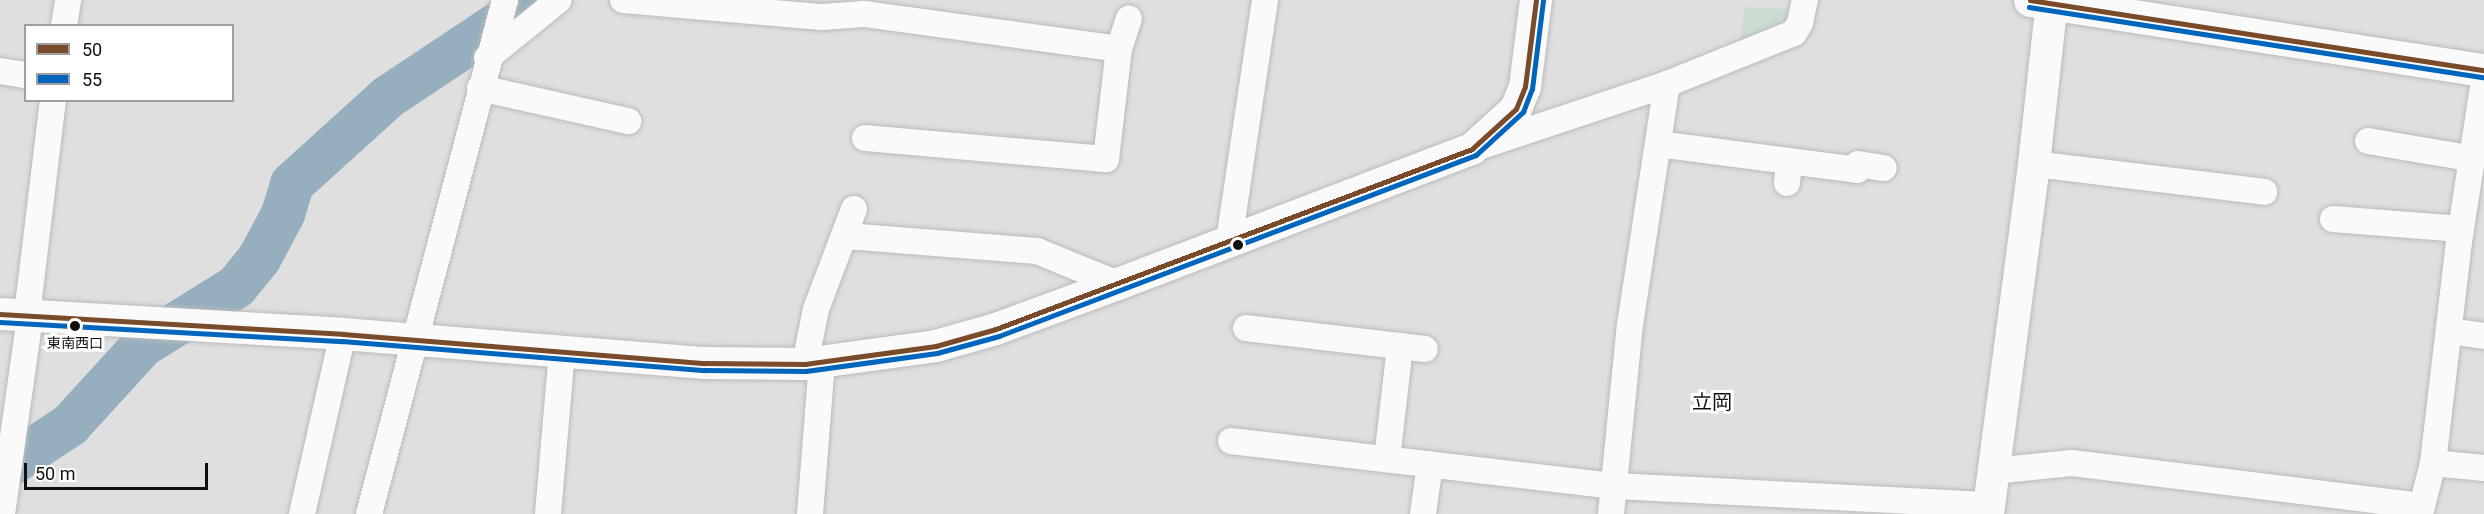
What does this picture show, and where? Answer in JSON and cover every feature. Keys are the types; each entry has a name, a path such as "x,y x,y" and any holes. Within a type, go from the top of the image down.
{"main road":[{"path":"2044,1 2484,70"}],"street":[{"path":"64,24 68,0"},
{"path":"369,514 416,340 487,58 505,0"},
{"path":"487,58 558,0"},
{"path":"623,0 736,5 822,17 865,7 1119,49"},
{"path":"1229,241 1265,0"},
{"path":"1472,149 1516,108 1525,87 1536,0"},
{"path":"15,315 343,334 705,363 814,363 936,346 996,329 1472,149 1667,84 1794,33 1800,23 1805,0"},
{"path":"1231,441 1614,486 1989,509 2034,164 2044,1"},
{"path":"866,138 1106,159 1119,49 1129,19"},
{"path":"0,71 24,75"},
{"path":"1993,471 2072,463 2420,510 2433,463 2461,229 2474,159 2484,81"},
{"path":"1611,514 1630,325 1667,84"},
{"path":"480,88 628,121"},
{"path":"2,514 15,315 29,298 53,102"},
{"path":"2368,141 2474,159"},
{"path":"1658,144 1788,172 1857,170 1858,164 1884,168"},
{"path":"2034,164 2264,192"},
{"path":"810,514 816,309 846,236 854,209"},
{"path":"2333,219 2461,229"},
{"path":"846,236 1037,251 1118,284"},
{"path":"1246,328 1413,348 1387,459"},
{"path":"2449,331 2484,336"},
{"path":"302,514 343,334"},
{"path":"548,514 562,351"},
{"path":"2433,463 2484,468"},
{"path":"1423,514 1430,464"}],"green space":[{"path":"1745,7 1787,9 1785,24 1740,43"}],"waterway":[{"path":"0,471 70,425 143,345 237,286 259,259 283,214 292,184 388,97 534,0"}],"transit line":[{"name":"50","path":"0,314 343,334 705,363 805,364 936,346 996,329 1472,149 1516,109 1525,87 1536,0"},
{"name":"50","path":"2030,0 2484,70"},
{"name":"55","path":"0,322 342,341 705,370 806,371 937,353 999,336 1476,155 1523,112 1532,89 1543,1"},
{"name":"55","path":"2029,7 2483,77"}],"place":[{"name":"東南西口","path":"75,326"}],"district":[{"name":"立岡","path":"1712,402"}]}
